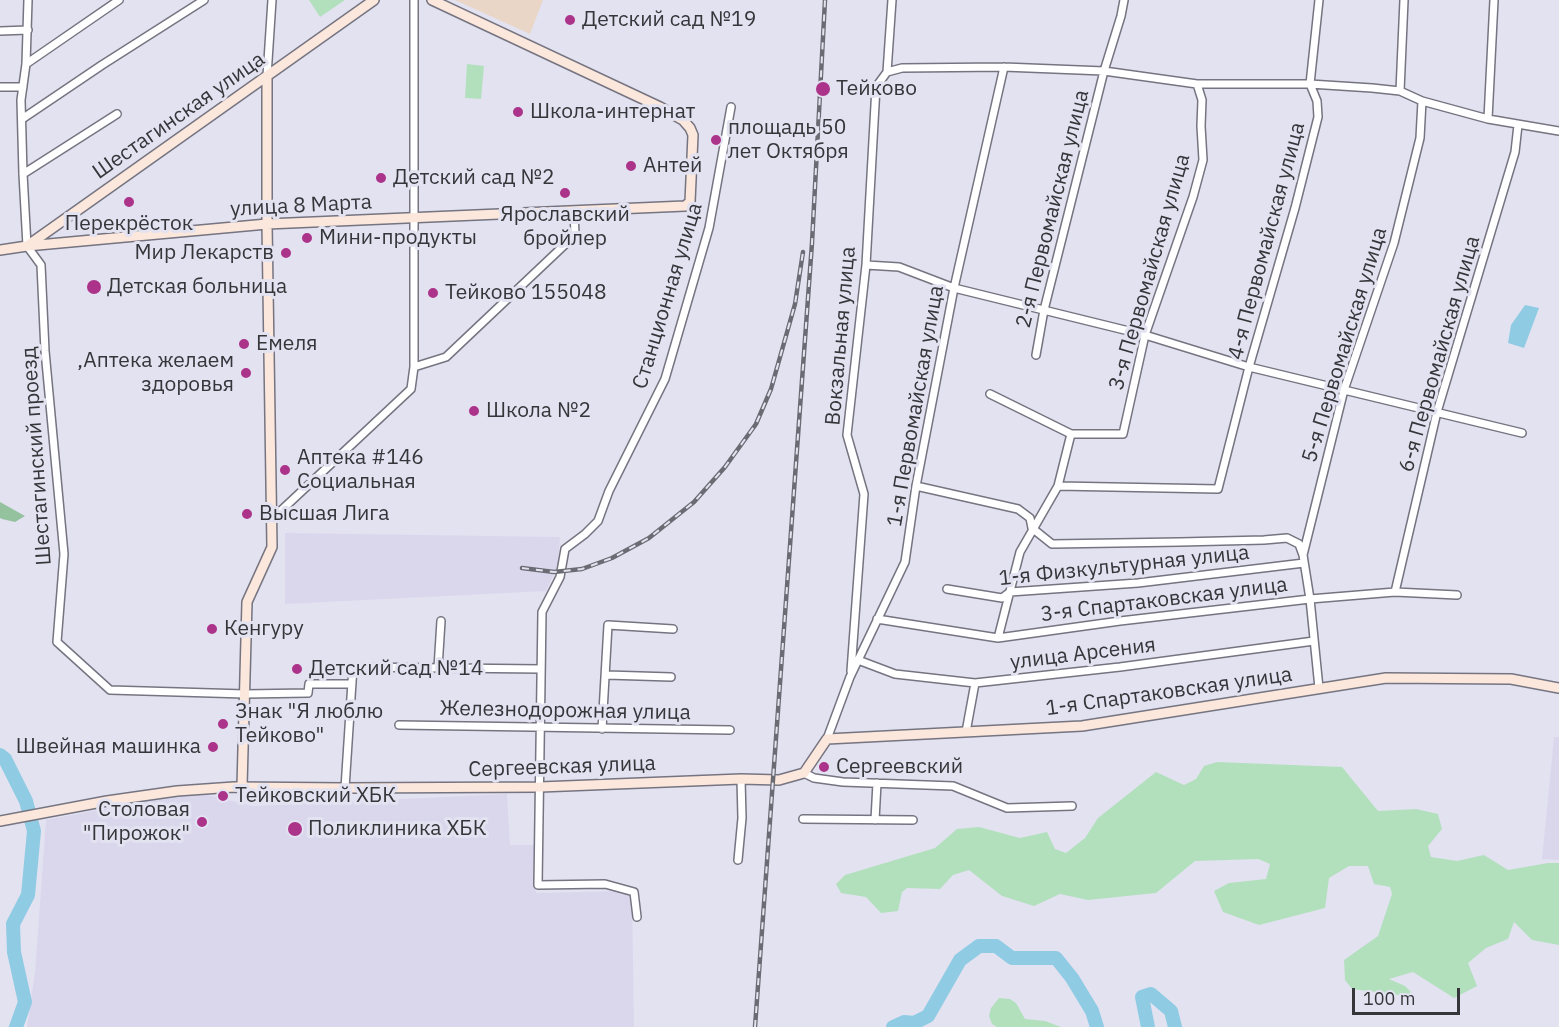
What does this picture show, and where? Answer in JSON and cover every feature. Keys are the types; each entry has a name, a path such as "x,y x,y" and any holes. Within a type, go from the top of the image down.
{"street":[{"path":"27,246 23,174 23,87 28,3 36,0"},
{"path":"26,64 119,0"},
{"path":"22,119 204,0"},
{"path":"242,786 248,602 272,547 267,76 272,0"},
{"name":"Шестагинская улица","path":"0,250 27,246 374,0"},
{"path":"272,519 411,389 414,367 414,0"},
{"name":"улица 8 Марта","path":"27,246 267,224 685,206 690,202 692,199 693,135 683,120 660,106 432,0"},
{"name":"Вокзальная улица","path":"850,677 864,494 847,435 866,265 876,87 887,72 892,0"},
{"name":"2-я Первомайская улица","path":"1036,355 1044,310 1124,0"},
{"name":"4-я Первомайская улица","path":"1058,486 1218,489 1318,117 1317,101 1311,84 1319,0"},
{"path":"1400,91 1404,0"},
{"path":"1488,119 1494,0"},
{"path":"0,31 28,30"},
{"path":"887,72 902,68 1004,67 1104,71 1197,84 1311,84 1400,91 1422,101 1488,119 1559,131"},
{"name":"1-я Первомайская улица","path":"827,739 850,677 905,562 916,486 954,288 1004,67"},
{"name":"3-я Первомайская улица","path":"1071,434 1123,434 1145,335 1193,198 1203,160 1202,100 1197,84"},
{"path":"0,87 23,87"},
{"name":"5-я Первомайская улица","path":"1318,688 1310,598 1303,555 1344,390 1394,243 1420,138 1422,101"},
{"name":"Станционная улица","path":"637,917 634,892 605,884 538,885 542,612 560,577 565,549 598,521 609,491 665,379 709,228 731,107"},
{"path":"23,174 117,114"},
{"name":"6-я Первомайская улица","path":"1395,592 1437,412 1515,152 1518,125"},
{"path":"414,367 446,357 575,235 574,211"},
{"name":"Шестагинский проезд","path":"27,246 42,266 45,351 64,554 57,642 110,690 245,694"},
{"path":"866,265 899,267 954,288 1145,335 1249,367 1522,434"},
{"path":"990,394 1071,434 1058,486 1020,552 998,638"},
{"path":"916,486 1018,509 1030,518 1032,528 1052,544 1252,541 1287,538 1299,544 1303,555"},
{"name":"1-я Физкультурная улица","path":"947,589 1002,598 1010,592 1137,583 1304,563"},
{"name":"3-я Спартаковская улица","path":"877,619 998,638 1310,598 1395,592 1457,595"},
{"path":"438,668 441,621"},
{"path":"602,729 607,675 608,625 673,628"},
{"name":"улица Арсения","path":"858,660 895,674 975,683 1120,667 1314,641"},
{"path":"345,788 353,667 541,669"},
{"path":"607,675 671,677"},
{"name":"1-я Спартаковская улица","path":"827,739 1082,726 1386,678 1511,679 1559,688"},
{"path":"966,732 975,683"},
{"path":"245,694 308,693 309,684 352,684"},
{"name":"Железнодорожная улица","path":"399,725 730,730"},
{"path":"827,739 804,773 814,778 843,782 953,786 1006,808 1072,806"},
{"name":"Сергеевская улица","path":"0,821 177,791 242,786 540,787 741,779 779,780 804,773"},
{"path":"738,860 742,818 741,779"},
{"path":"875,820 878,783"},
{"path":"803,819 913,820"}],"shaded area":[{"path":"455,0 543,0 530,34"},
{"path":"285,533 560,537 558,565 546,591 285,604"},
{"path":"1554,737 1559,737 1559,860 1542,859"},
{"path":"181,794 203,794 253,806 507,794 510,845 534,845 536,893 623,891 632,897 634,1027 27,1027 35,972 46,820"}],"green space":[{"path":"309,0 345,0 320,17"},
{"path":"467,64 484,66 481,99 465,98"},
{"path":"0,502 25,516 15,522 0,518"},
{"path":"1217,762 1342,767 1378,811 1416,809 1438,814 1442,829 1428,846 1431,857 1457,861 1484,855 1508,870 1559,863 1559,945 1532,940 1514,922 1508,939 1486,948 1468,963 1477,986 1454,998 1413,972 1389,979 1405,986 1411,992 1407,996 1352,989 1345,980 1344,960 1378,936 1392,894 1390,887 1374,884 1368,866 1349,866 1329,878 1325,908 1259,925 1223,912 1214,891 1229,883 1266,879 1270,864 1258,859 1195,861 1156,893 1088,900 1060,894 1034,906 1002,896 969,870 953,875 940,889 907,888 902,892 898,911 881,913 866,897 841,893 836,884 845,875 935,848 957,829 979,827 1020,838 1047,832 1055,849 1066,853 1085,838 1098,818 1156,772 1184,785 1196,779 1204,766"},
{"path":"999,998 1010,999 1016,1003 1025,1019 1045,1021 1061,1027 997,1027 992,1024 989,1016 991,1008"}],"water":[{"path":"1525,305 1539,308 1524,348 1508,343 1511,325"}],"waterway":[{"path":"0,755 5,759 26,801 34,831 28,895 13,924 14,952 25,1002 16,1027"},
{"path":"893,1027 904,1022 914,1023 928,1016 960,960 979,946 996,946 1012,958 1056,958 1072,978 1092,1011 1097,1027"},
{"path":"1148,1027 1142,997 1151,994 1171,1011 1175,1027"}],"railway":[{"path":"755,1027 812,243 825,0"},
{"path":"522,568 554,572 582,569 612,558 649,538 694,502 725,467 756,424 771,389 795,304 803,252"}],"place":[{"name":"Детский сад №19","path":"570,20"},
{"name":"Тейково","path":"823,89"},
{"name":"Школа-интернат","path":"518,112"},
{"name":"площадь 50 лет Октября","path":"716,140"},
{"name":"Антей","path":"631,166"},
{"name":"Детский сад №2","path":"381,178"},
{"name":"Ярославский бройлер","path":"565,193"},
{"name":"Перекрёсток","path":"129,202"},
{"name":"Мини-продукты","path":"307,238"},
{"name":"Мир Лекарств","path":"286,253"},
{"name":"Детская больница","path":"94,287"},
{"name":"Тейково 155048","path":"433,293"},
{"name":"Емеля","path":"244,344"},
{"name":",Аптека желаем здоровья","path":"246,373"},
{"name":"Школа №2","path":"474,411"},
{"name":"Аптека #146 Социальная","path":"285,470"},
{"name":"Высшая Лига","path":"247,514"},
{"name":"Кенгуру","path":"212,629"},
{"name":"Детский сад №14","path":"297,669"},
{"name":"Знак \"Я люблю Тейково\"","path":"223,724"},
{"name":"Швейная машинка","path":"213,747"},
{"name":"Сергеевский","path":"824,767"},
{"name":"Тейковский ХБК","path":"223,796"},
{"name":"Столовая \"Пирожок\"","path":"202,822"},
{"name":"Поликлиника ХБК","path":"295,829"}]}
